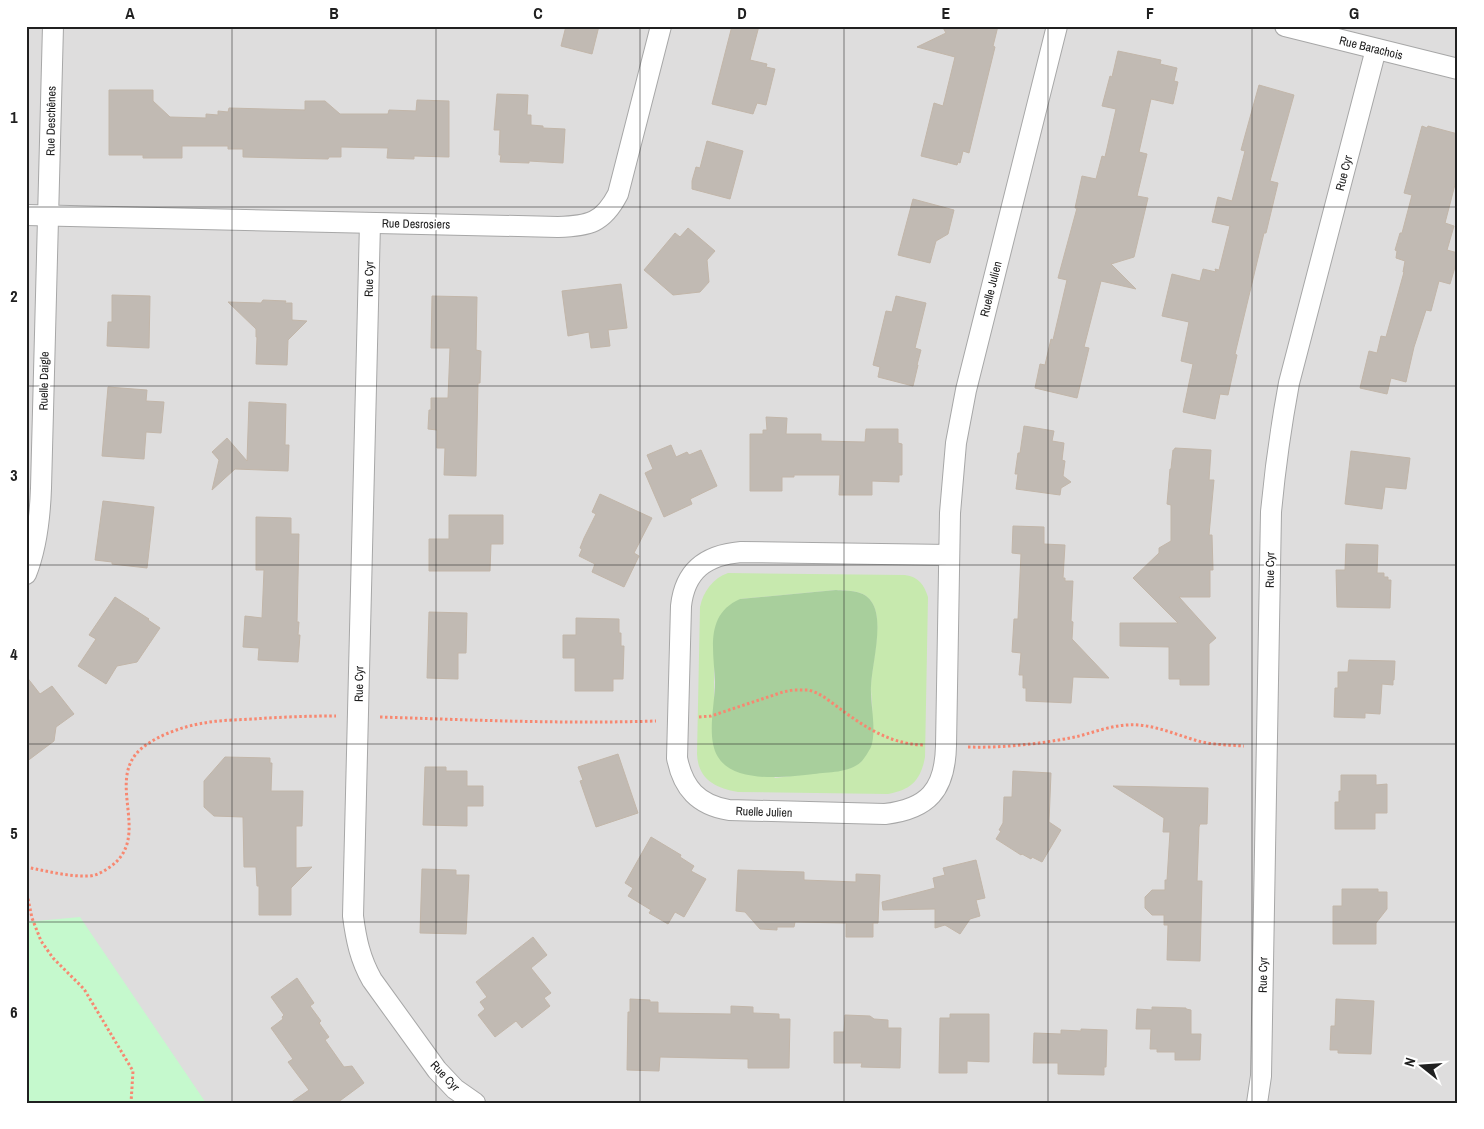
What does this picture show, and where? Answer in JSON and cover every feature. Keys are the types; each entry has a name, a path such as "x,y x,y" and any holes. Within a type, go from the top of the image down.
{"street":[{"name":"Rue Deschênes","path":"48,216 53,26"},
{"name":"Rue Desrosiers","path":"26,215 558,227 586,225 604,215 614,202 622,181 661,26"},
{"name":"Ruelle Julien","path":"949,555 741,552 707,560 698,566 690,576 682,595 677,758 683,778 694,794 700,800 714,807 738,811 885,814 914,808 930,797 936,788 945,765 950,513 953,468 966,390 1057,26"},
{"name":"Rue Barachois","path":"1285,26 1458,69"},
{"name":"Rue Cyr","path":"1257,1103 1261,1076 1271,512 1274,479 1289,384 1376,49"},
{"name":"Ruelle Daigle","path":"26,574 31,560 30,545 40,508 48,216"},
{"name":"Rue Cyr","path":"370,223 353,916 358,949 372,980 437,1070 455,1089 475,1103"}],"path":[{"path":"26,867 77,876 92,876 103,872 115,864 124,853 128,844 130,826 127,781 132,761 136,754 160,737 203,723 283,717 564,722 678,720"},
{"path":"26,889 32,918 41,941 53,958 84,989 133,1071 131,1103"}],"shaded area":[{"path":"26,26 1458,26 1458,1103 26,1103"}],"green space":[{"path":"728,573 905,575 920,582 928,597 925,757 921,772 914,783 903,790 888,794 738,792 715,785 704,776 698,763 697,754 700,607 709,586","holes":["836,590 851,591 868,597 875,609 877,619 871,687 872,720 861,762 848,769 775,778 714,701 714,665 740,599"]},
{"path":"836,590 855,592 868,597 875,609 877,619 877,642 871,686 873,740 868,753 861,762 851,768 803,775 762,777 748,775 726,766 718,757 712,740 715,682 713,646 716,624 721,614 740,599"},
{"path":"80,917 206,1103 26,1103 26,922"}],"building":[{"path":"566,26 599,26 592,54 561,46"},
{"path":"732,26 759,26 750,60 767,64 766,67 775,69 766,105 757,103 753,114 712,104"},
{"path":"942,26 998,26 993,46 995,47 969,153 963,151 960,163 958,162 957,165 921,156 934,103 943,106 955,57 917,47 946,33"},
{"path":"1118,51 1161,60 1160,64 1177,68 1174,81 1178,82 1173,104 1151,99 1139,152 1147,154 1137,196 1148,198 1134,257 1111,264 1136,289 1101,281 1084,347 1089,348 1077,398 1035,388 1040,364 1045,365 1051,339 1053,340 1067,280 1058,278 1077,208 1075,208 1082,176 1096,179 1102,156 1105,157 1116,109 1102,106 1110,76 1112,77"},
{"path":"1259,85 1294,95 1270,181 1278,183 1235,354 1237,355 1228,395 1220,394 1215,419 1183,412 1193,364 1181,361 1189,322 1162,316 1172,274 1200,281 1203,269 1216,272 1215,269 1219,270 1230,226 1212,222 1218,197 1232,201 1245,151 1241,150"},
{"path":"109,90 153,90 153,101 170,117 206,118 206,114 218,115 218,111 228,112 229,108 305,110 305,101 325,101 340,114 388,114 389,110 416,111 417,100 449,101 449,157 414,156 414,159 387,158 388,148 341,147 341,157 329,157 328,159 243,157 243,149 228,149 228,146 182,146 182,158 143,158 143,155 109,155"},
{"path":"497,94 528,95 527,115 531,115 531,125 543,126 543,128 565,129 563,163 500,162 500,130 494,130"},
{"path":"1422,126 1458,134 1458,173 1445,223 1454,226 1447,250 1458,253 1458,257 1450,284 1439,281 1431,311 1426,310 1414,347 1406,382 1391,378 1387,394 1360,388 1369,351 1377,353 1381,336 1386,337 1404,272 1405,261 1396,258 1397,251 1395,250 1400,233 1402,233 1412,195 1404,193"},
{"path":"707,141 743,151 730,199 692,189 696,167 700,168"},
{"path":"913,199 954,210 948,234 936,241 930,263 898,255"},
{"path":"688,228 715,251 707,260 709,282 700,292 673,295 644,270 675,233 680,237"},
{"path":"621,284 627,328 608,330 610,346 591,348 589,332 568,336 562,291"},
{"path":"112,295 150,296 149,348 107,346 108,322 112,322"},
{"path":"432,296 477,297 476,350 481,351 480,383 478,383 476,476 444,475 445,448 437,448 437,430 428,429 431,398 448,398 450,348 431,348"},
{"path":"896,296 926,303 915,348 921,350 913,386 878,377 880,367 873,365 886,311 892,312"},
{"path":"263,300 292,303 292,320 307,321 288,340 287,365 256,364 256,329 228,302 261,303"},
{"path":"108,387 147,390 146,401 164,402 161,433 146,432 144,459 102,456"},
{"path":"249,402 286,404 285,445 289,445 288,471 235,469 212,490 219,460 212,452 227,438 247,461"},
{"path":"766,417 787,418 786,434 821,434 821,441 865,442 866,429 898,429 898,443 902,444 902,475 899,475 899,482 872,481 872,495 839,495 840,475 794,475 794,477 782,477 782,491 750,491 750,434 763,434 763,430 767,430"},
{"path":"1024,426 1054,431 1052,441 1064,443 1062,460 1065,461 1063,476 1071,482 1061,488 1060,495 1016,489 1018,474 1015,474"},
{"path":"671,445 676,457 687,452 689,455 701,450 717,486 690,499 692,504 664,517 645,473 653,469 647,455"},
{"path":"1175,448 1211,450 1209,480 1214,480 1209,535 1212,535 1213,570 1210,570 1210,597 1179,597 1216,638 1209,644 1209,685 1180,685 1180,679 1169,679 1169,647 1120,646 1120,623 1178,623 1133,578 1159,553 1159,548 1171,541 1171,505 1167,504 1170,469"},
{"path":"1351,451 1410,458 1406,489 1385,487 1382,509 1345,504"},
{"path":"600,494 652,518 634,553 639,556 624,587 592,572 595,564 579,556 584,538 596,514 592,512"},
{"path":"103,501 154,507 147,568 95,560"},
{"path":"449,515 503,515 503,544 491,544 490,571 429,571 429,539 449,539"},
{"path":"256,517 291,518 291,534 299,534 297,622 299,622 298,635 300,635 298,662 258,660 259,648 243,647 245,616 262,618 264,570 256,570"},
{"path":"1013,526 1044,527 1044,544 1065,545 1063,578 1065,578 1065,581 1073,581 1072,639 1109,678 1073,677 1071,703 1026,701 1023,675 1019,675 1021,653 1012,652 1014,619 1018,619 1021,554 1012,553"},
{"path":"1346,544 1378,545 1377,573 1384,573 1384,577 1388,577 1388,580 1391,580 1390,608 1337,607 1336,570 1345,570"},
{"path":"115,597 160,628 137,662 117,666 106,684 78,666 96,639 89,635"},
{"path":"429,612 467,613 466,653 458,653 458,679 427,678"},
{"path":"576,618 619,619 621,646 624,646 623,679 613,679 613,691 575,691 575,658 563,658 563,635 576,635"},
{"path":"1349,660 1395,661 1393,685 1382,684 1380,714 1365,713 1365,718 1334,717 1335,688 1338,688 1338,672 1348,672"},
{"path":"26,676 40,694 52,686 74,714 56,727 54,741 26,762"},
{"path":"618,754 638,813 596,827 580,781 583,780 578,767"},
{"path":"225,757 270,758 270,763 272,763 271,791 303,791 302,826 296,826 296,868 312,867 291,888 291,915 259,915 259,886 257,886 256,867 244,867 243,817 214,816 204,807 204,781"},
{"path":"425,767 446,767 446,771 467,771 467,786 483,786 483,806 467,806 467,826 423,825"},
{"path":"1013,771 1051,773 1049,822 1061,830 1042,862 1032,857 1031,859 1021,855 996,839 1003,823 1004,797 1012,797"},
{"path":"1341,775 1376,775 1376,785 1387,784 1387,813 1375,813 1375,829 1335,829 1335,802 1339,802"},
{"path":"1113,786 1208,788 1207,824 1200,824 1199,827 1197,881 1202,881 1200,961 1167,960 1168,925 1164,925 1164,915 1152,915 1145,908 1145,897 1152,890 1165,890 1170,832 1163,832 1164,818"},
{"path":"651,837 681,855 680,857 694,866 691,871 706,879 684,917 675,912 668,924 649,913 651,910 628,896 633,888 625,883"},
{"path":"976,860 985,898 976,900 980,916 970,919 960,934 945,925 935,928 935,909 883,910 882,902 935,888 933,878 945,875 943,868"},
{"path":"422,869 456,870 456,875 469,875 466,934 420,933"},
{"path":"738,870 804,872 804,880 856,882 856,874 880,875 878,923 873,923 873,937 846,937 846,923 795,922 794,927 777,927 777,930 760,929 745,912 736,911"},
{"path":"1342,889 1378,889 1378,892 1387,892 1387,909 1376,923 1376,944 1333,944 1333,906 1342,906"},
{"path":"533,937 547,955 531,968 551,993 544,998 550,1006 522,1028 516,1021 495,1037 478,1015 485,1009 480,1002 487,997 476,982"},
{"path":"297,978 314,1003 310,1006 321,1021 319,1023 329,1037 325,1040 344,1067 352,1066 364,1083 337,1103 290,1103 309,1090 288,1062 293,1059 271,1028 283,1019 284,1015 271,997"},
{"path":"630,999 658,1002 658,1013 731,1014 731,1006 753,1007 753,1013 779,1014 779,1019 790,1019 789,1068 748,1068 748,1059 660,1057 659,1071 627,1070"},
{"path":"1336,999 1374,1001 1371,1054 1338,1053 1338,1050 1330,1050 1331,1026 1335,1026"},
{"path":"1152,1007 1186,1008 1191,1010 1191,1034 1201,1034 1200,1060 1175,1060 1175,1052 1157,1052 1157,1049 1150,1049 1151,1029 1136,1029 1137,1009 1152,1010"},
{"path":"950,1014 989,1014 989,1062 967,1061 967,1073 939,1073 940,1018 950,1018"},
{"path":"845,1015 870,1016 874,1019 888,1020 888,1028 901,1028 900,1068 861,1067 862,1063 834,1063 834,1032 844,1032"},
{"path":"1081,1029 1107,1030 1104,1075 1058,1074 1058,1063 1033,1063 1034,1033 1061,1034 1061,1030 1081,1031"}]}
